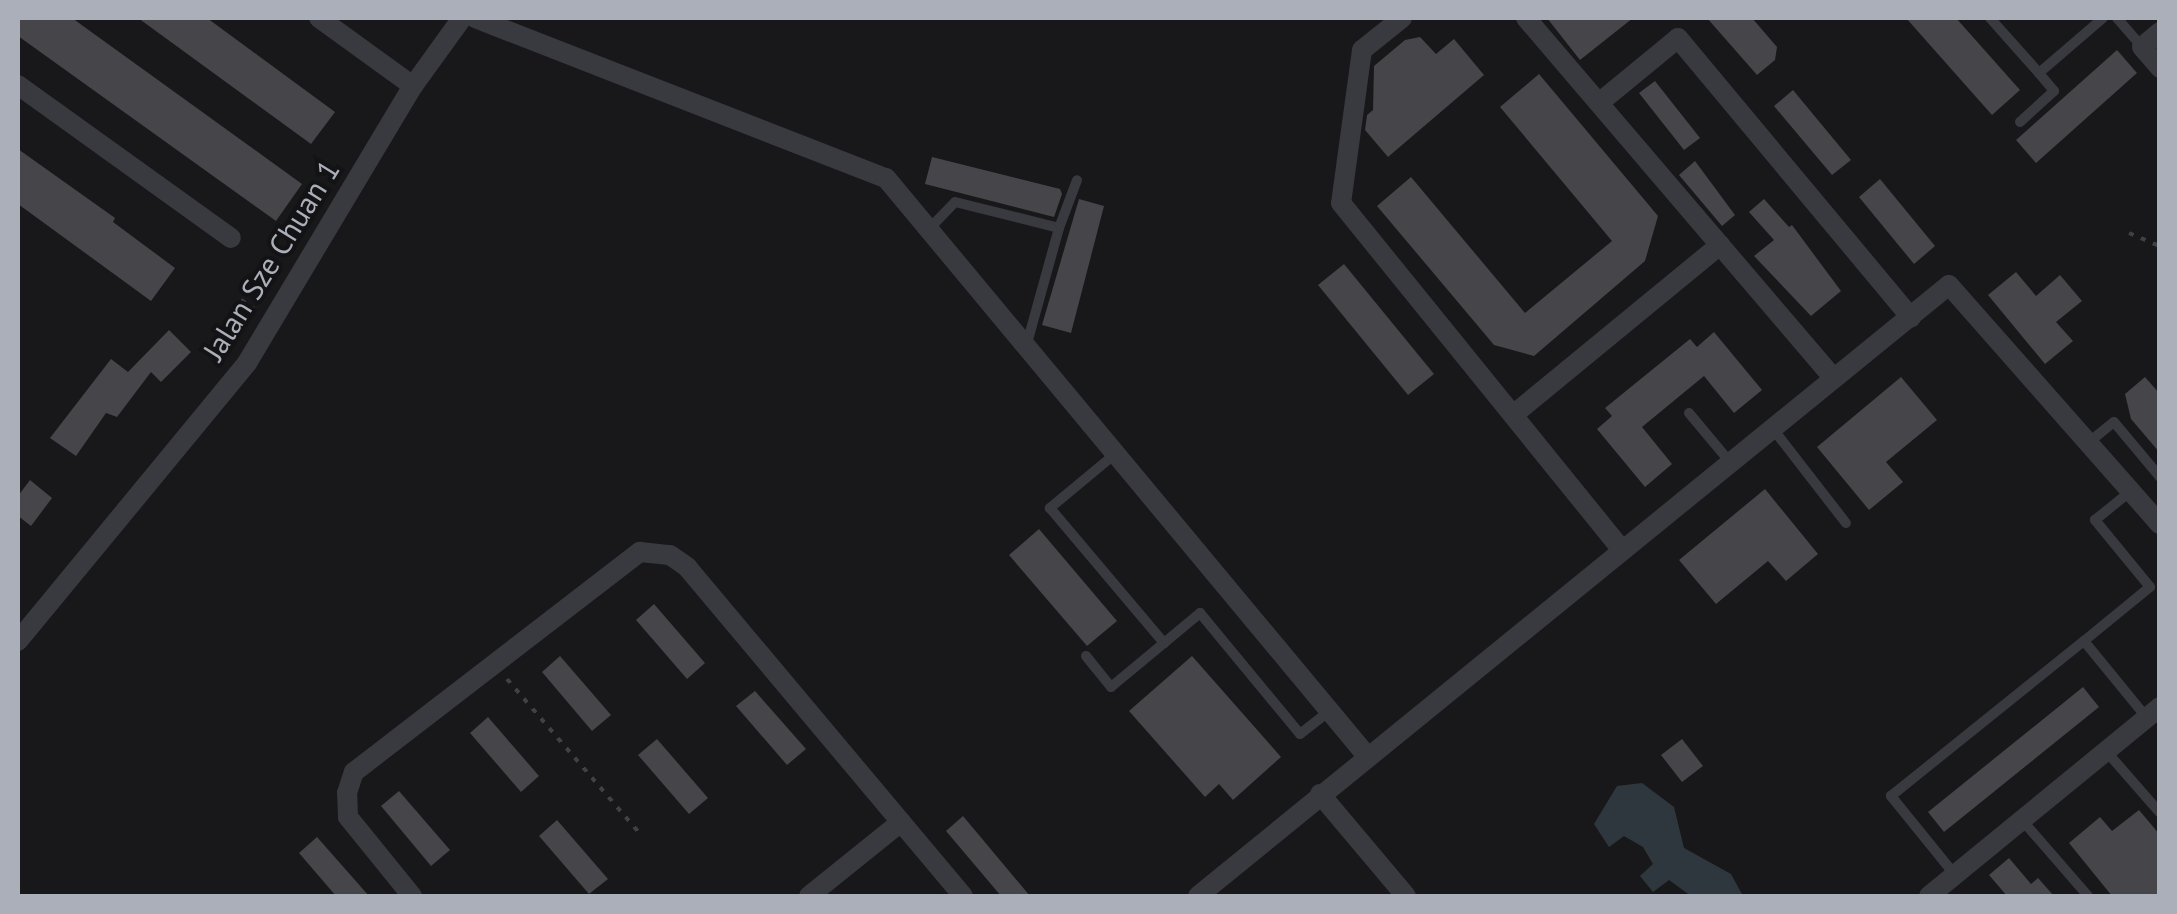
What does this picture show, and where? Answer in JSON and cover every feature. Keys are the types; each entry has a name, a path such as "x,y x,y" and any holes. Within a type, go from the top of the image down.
{"street":[{"path":"319,18 413,86"},
{"name":"Jalan Sze Chuan 1","path":"18,641 247,362 413,86 462,18"},
{"path":"474,18 886,178 1367,756"},
{"path":"1402,18 1362,50 1342,203 1622,550"},
{"path":"1526,18 1834,378"},
{"path":"2160,32 2142,47 2160,68"},
{"path":"1599,103 1678,38 1911,318"},
{"path":"18,85 231,238"},
{"path":"1513,415 1720,246"},
{"path":"1198,896 1950,284 2160,524"},
{"path":"412,896 348,817 347,793 354,772 640,552 670,554 687,567 963,896"},
{"path":"1929,896 2106,750 2155,719"},
{"path":"1320,794 1406,896"},
{"path":"809,896 901,822"}],"lane":[{"path":"1990,18 2054,92 2020,122"},
{"path":"2039,73 2103,18"},
{"path":"2117,18 2142,47"},
{"path":"1026,347 1059,228 1077,180"},
{"path":"929,230 955,202 1059,228"},
{"path":"1689,413 1730,462"},
{"path":"2088,443 2114,422 2160,477"},
{"path":"1772,428 1846,523"},
{"path":"1115,454 1050,508 1164,643"},
{"path":"1955,875 1891,796 2150,586 2096,520 2131,491"},
{"path":"1086,656 1111,687 1200,613 1300,734 1329,710"},
{"path":"2084,640 2155,719"},
{"path":"2106,750 2160,812"},
{"path":"2022,820 2088,896"}],"path":[{"path":"2129,232 2160,246"},
{"path":"494,664 642,836"}],"shaded area":[{"path":"1642,783 1674,807 1684,848 1731,874 1743,896 1691,896 1669,880 1653,892 1640,876 1653,864 1643,847 1624,836 1609,847 1594,824 1617,786"}],"building":[{"path":"18,18 72,18 302,184 276,221 18,36"},
{"path":"138,18 207,18 335,112 311,144"},
{"path":"1547,18 1633,18 1580,60"},
{"path":"1707,18 1752,18 1777,47 1775,60 1757,75"},
{"path":"1906,18 1956,18 2020,90 1992,115"},
{"path":"1420,37 1436,54 1454,39 1484,75 1388,157 1365,130 1367,115 1373,110 1374,66 1405,40"},
{"path":"2117,50 2137,73 2036,163 2016,140"},
{"path":"1539,74 1658,216 1645,261 1534,356 1494,345 1377,206 1411,177 1525,313 1612,241 1500,107"},
{"path":"1655,81 1700,138 1684,150 1639,93"},
{"path":"1793,90 1851,160 1832,175 1774,106"},
{"path":"18,149 115,218 113,222 175,268 151,301 18,204"},
{"path":"932,157 1060,189 1062,194 1054,217 925,184"},
{"path":"1695,161 1735,215 1722,226 1679,175"},
{"path":"1880,179 1935,246 1914,264 1859,197"},
{"path":"1079,199 1104,206 1071,333 1042,325"},
{"path":"1764,199 1789,227 1792,225 1841,291 1811,316 1754,256 1774,240 1749,212"},
{"path":"1344,264 1434,374 1408,395 1318,285"},
{"path":"2016,272 2036,296 2060,275 2082,301 2056,322 2073,341 2045,364 1988,295"},
{"path":"169,330 191,352 161,382 151,372 117,417 106,413 76,456 50,438 111,359 128,372"},
{"path":"1714,332 1762,390 1734,413 1704,376 1642,427 1672,464 1645,487 1597,429 1612,416 1605,408 1690,339 1697,347"},
{"path":"1901,377 1937,420 1886,462 1903,482 1869,510 1817,447"},
{"path":"2145,377 2160,394 2160,453 2131,419 2125,394"},
{"path":"30,480 52,498 31,526 18,516 18,496"},
{"path":"1765,489 1818,554 1786,581 1768,561 1716,604 1679,560"},
{"path":"1039,529 1117,621 1087,646 1009,555"},
{"path":"654,604 705,663 687,679 636,620"},
{"path":"560,656 611,715 592,731 542,672"},
{"path":"1192,656 1281,757 1233,800 1219,784 1205,797 1129,711"},
{"path":"2083,687 2099,707 1944,832 1928,812"},
{"path":"755,691 806,749 787,765 736,706"},
{"path":"488,717 539,776 521,792 470,733"},
{"path":"657,739 708,798 689,814 638,755"},
{"path":"1682,739 1703,766 1682,782 1661,755"},
{"path":"399,791 450,850 431,866 381,806"},
{"path":"2139,810 2160,835 2160,896 2112,896 2069,843 2100,817 2112,831"},
{"path":"963,816 1030,896 1001,896 946,831"},
{"path":"557,820 608,879 589,894 539,836"},
{"path":"317,837 369,896 336,896 299,853"},
{"path":"2009,858 2031,884 2038,878 2054,896 2007,896 1989,875"}]}
